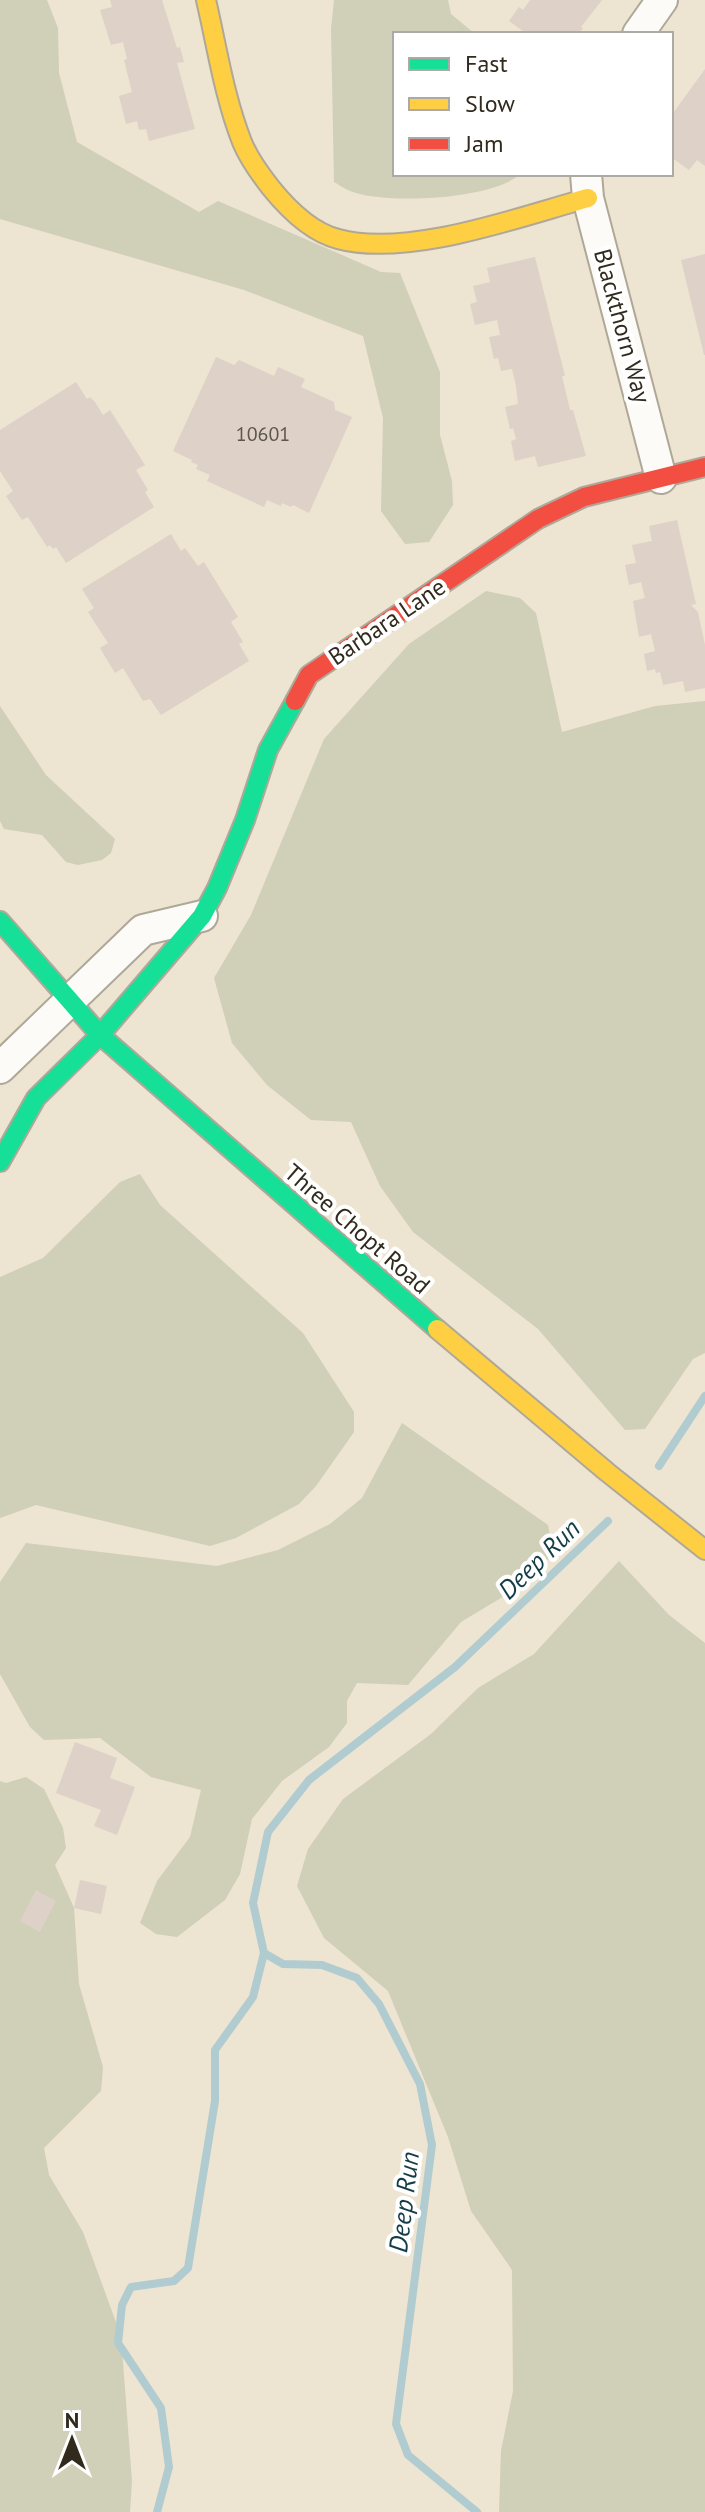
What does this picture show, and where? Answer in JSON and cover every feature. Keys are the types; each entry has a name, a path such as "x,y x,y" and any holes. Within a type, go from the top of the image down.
{"street":[{"path":"206,0 240,137 259,173 279,199 304,220 338,239 379,243 417,242 587,186"},
{"path":"639,32 662,0"},
{"name":"Blackthorn Way","path":"587,186 661,478"},
{"name":"Barbara Lane","path":"0,1162 36,1098 100,1035 202,916 239,833 268,750 309,675 538,519 584,497 705,467"},
{"path":"0,1068 143,930 202,916"},
{"name":"Three Chopt Road","path":"0,921 100,1035 441,1333 705,1550"}],"green space":[{"path":"0,0 47,0 58,28 59,73 77,142 199,212 218,201 381,272 400,273 440,372 440,435 452,481 453,505 429,542 405,544 381,511 383,418 363,336 244,290 0,219"},
{"path":"334,0 448,0 451,14 473,32 393,32 393,176 517,176 488,189 466,194 417,198 372,196 353,192 334,182 331,29"},
{"path":"486,591 520,598 536,613 562,732 655,706 705,701 705,1353 693,1359 645,1429 625,1430 538,1329 413,1232 380,1186 351,1122 311,1120 267,1085 232,1043 214,978 251,915 324,739 409,644"},
{"path":"0,706 46,775 115,839 111,853 102,860 78,865 66,862 42,835 4,829 0,821"},
{"path":"140,1174 160,1205 303,1333 354,1412 354,1432 316,1486 299,1504 236,1538 210,1546 36,1505 0,1518 0,1277 43,1258 120,1182"},
{"path":"402,1423 548,1525 553,1550 539,1575 461,1622 408,1685 357,1683 347,1701 347,1723 329,1747 282,1781 252,1819 240,1874 225,1900 177,1937 156,1934 140,1923 157,1881 190,1837 201,1790 151,1777 100,1738 44,1740 30,1727 0,1674 0,1582 26,1543 217,1566 278,1550 330,1524 362,1498"},
{"path":"619,1561 669,1615 705,1643 705,2512 499,2512 501,2451 513,2391 512,2270 471,2211 448,2137 388,1991 324,1938 297,1886 308,1849 343,1799 431,1734 478,1688 534,1654"},
{"path":"26,1777 44,1789 63,1828 66,1848 55,1865 74,1908 79,1984 103,2067 101,2091 44,2148 49,2175 83,2232 121,2336 132,2481 130,2512 0,2512 0,1781 6,1783"}],"building":[{"path":"110,0 162,0 184,62 177,63 195,129 149,141 146,129 139,130 137,121 126,124 119,96 132,92 124,60 127,59 123,42 111,45 100,10 112,7"},
{"path":"530,0 602,0 580,32 522,32 509,21 519,7 523,10"},
{"path":"705,69 705,166 697,160 689,170 673,158 673,113"},
{"path":"705,254 705,355 704,355 681,260"},
{"path":"535,257 565,376 562,376 570,410 573,410 586,456 538,467 535,456 515,461 511,441 516,439 513,428 510,429 505,407 518,404 512,369 501,371 498,358 494,359 489,337 500,335 497,320 475,325 470,304 477,302 473,286 490,282 487,268"},
{"path":"216,357 234,365 239,360 274,376 278,367 305,379 301,387 334,402 335,410 352,417 309,513 293,505 282,503 281,506 267,500 264,507 207,481 210,475 196,469 198,465 192,460 173,451"},
{"path":"76,382 103,415 110,410 145,465 136,470 154,507 66,563 56,547 47,547 28,517 22,520 6,496 13,491 0,471 0,430"},
{"path":"677,520 696,604 691,605 698,612 705,645 705,688 685,692 683,681 663,685 660,672 656,673 655,669 647,671 644,654 655,651 651,634 639,637 633,601 645,598 641,582 629,585 625,565 636,563 632,545 652,541 649,526"},
{"path":"171,534 181,551 185,548 198,566 204,562 238,617 231,622 243,642 239,644 249,661 161,715 150,699 143,701 123,668 115,673 100,648 108,643 88,612 94,608 82,589"},
{"path":"75,1742 117,1758 110,1778 135,1787 117,1835 94,1826 101,1810 56,1793"},
{"path":"80,1880 107,1886 101,1914 74,1908"},
{"path":"36,1890 56,1901 40,1932 20,1921"}],"waterway":[{"name":"Deep Run","path":"659,1466 705,1396"},
{"name":"Deep Run","path":"157,2512 169,2467 161,2408 118,2343 122,2305 131,2287 174,2281 188,2268 215,2101 215,2050 253,1997 264,1953 253,1903 268,1832 309,1780 455,1667 608,1521"},
{"name":"Deep Run","path":"264,1953 283,1964 322,1965 357,1978 379,2004 420,2084 432,2145 396,2424 408,2455 477,2512"}],"traffic: fast":[{"path":"0,1162 36,1098 100,1035 202,916 245,820 268,750 295,701"},
{"path":"0,921 100,1035 437,1329"}],"traffic: slow":[{"path":"206,0 226,89 245,148 259,172 293,212 328,236 366,243 430,239 463,233 588,198"},
{"path":"437,1329 705,1550"}],"traffic: jam":[{"path":"295,701 309,675 538,519 584,497 705,467"}]}
